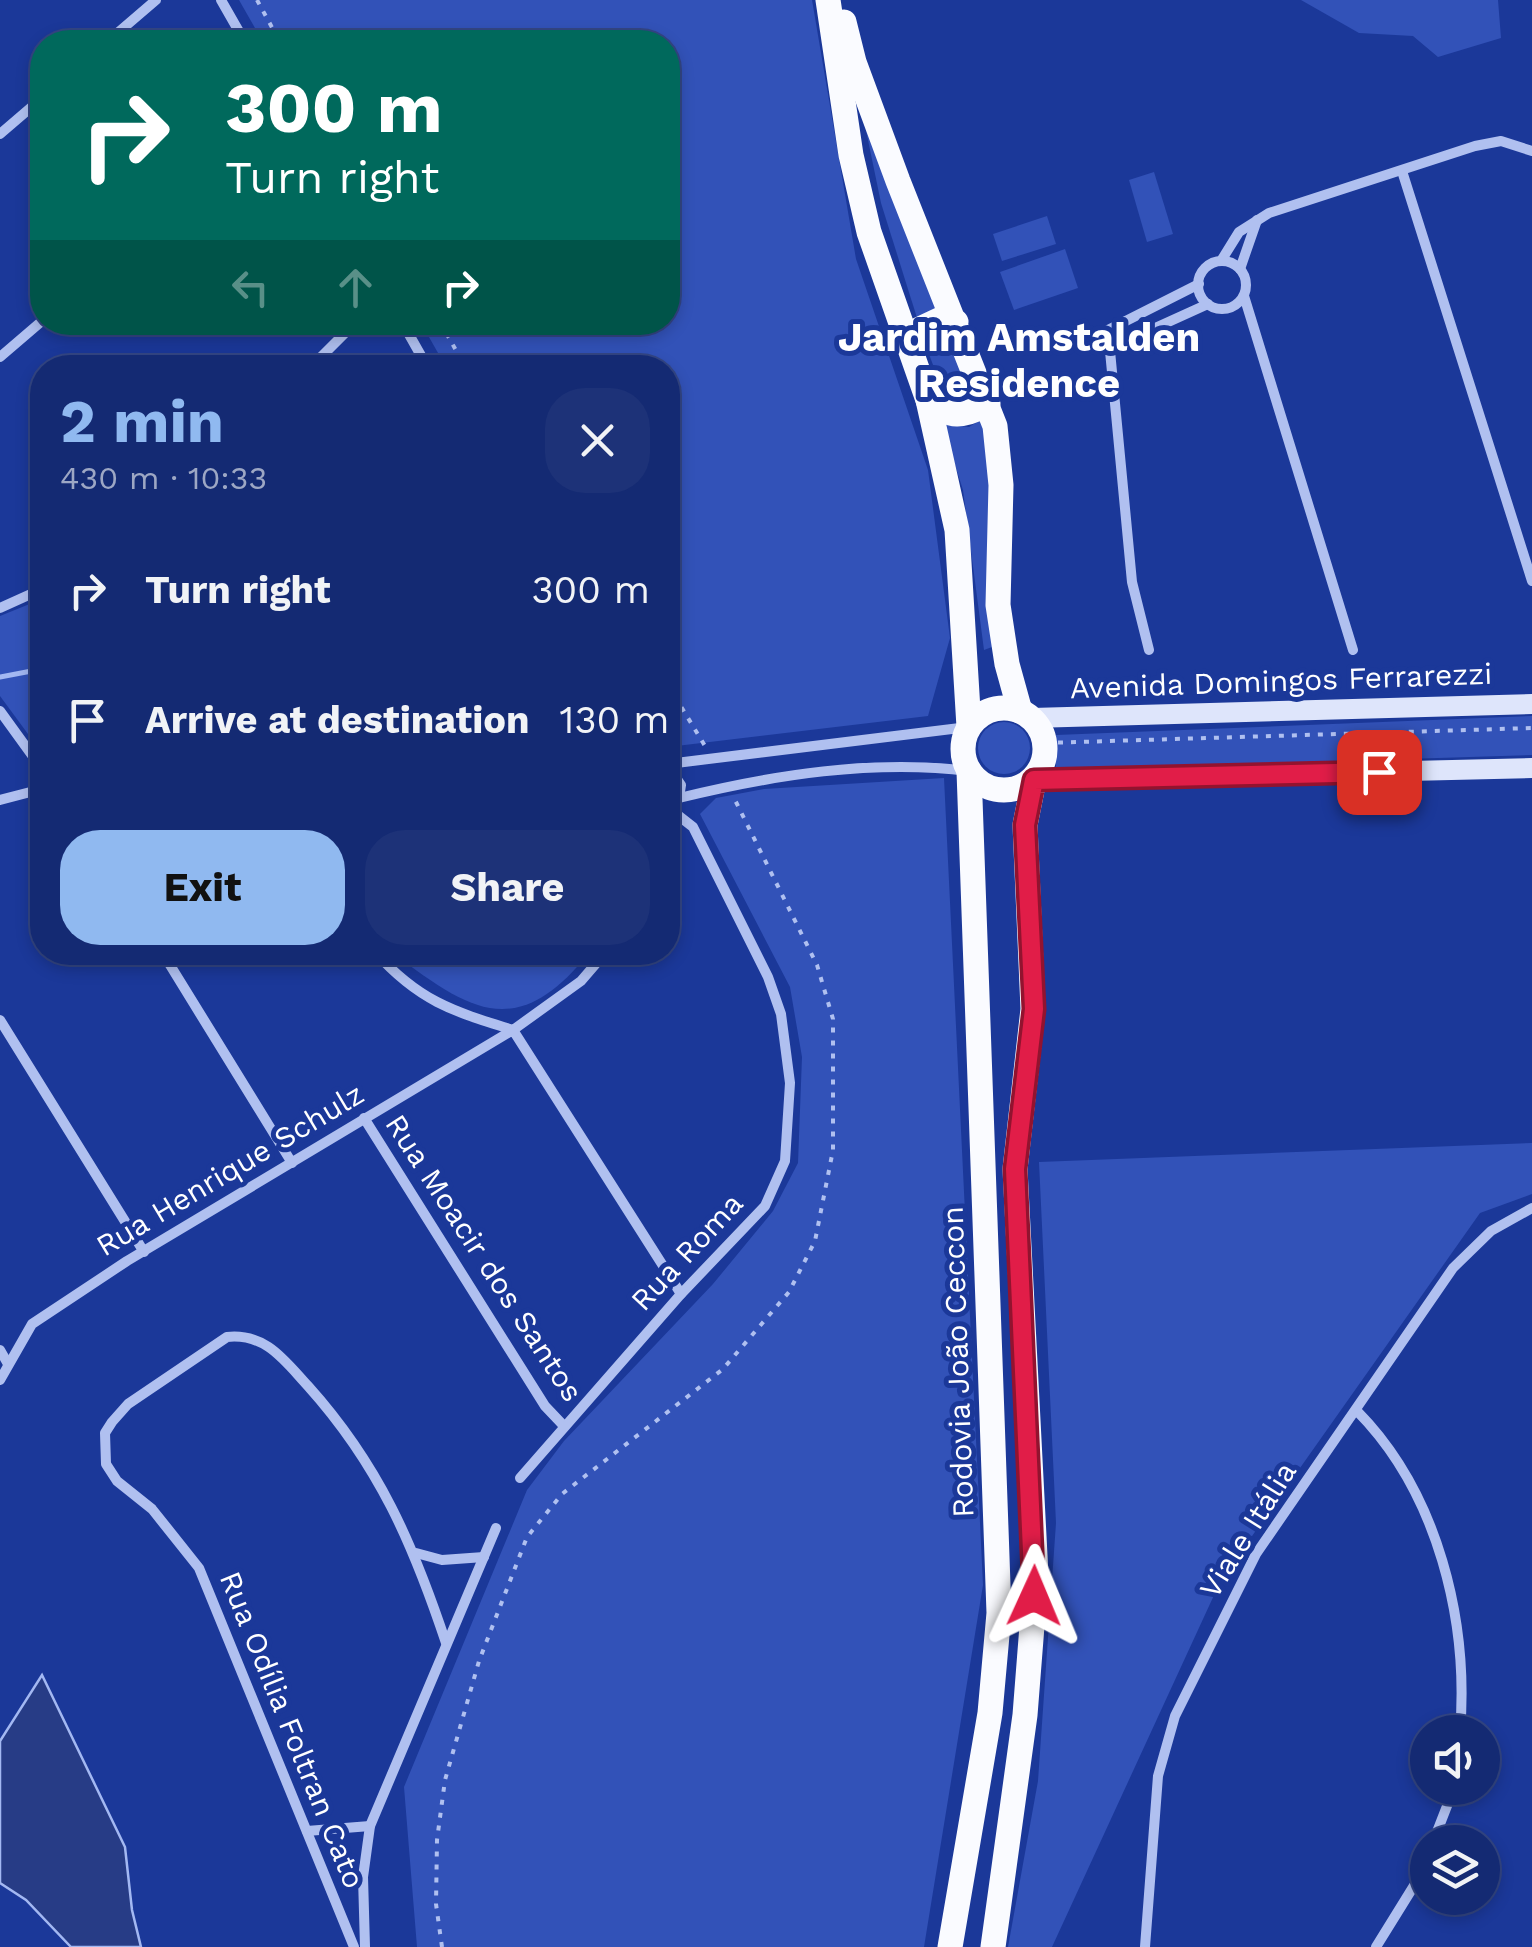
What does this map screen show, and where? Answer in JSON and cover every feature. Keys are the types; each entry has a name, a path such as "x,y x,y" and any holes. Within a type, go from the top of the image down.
{"main road":[{"path":"828,0 852,156 869,232 928,400 956,530 969,727 963,749 969,771 988,787 1012,790 1034,780 1532,768"},
{"path":"839,0 854,62 988,404 1000,452 998,605 1007,664 1026,715 1045,743 1045,756 1034,780 1025,825 1034,1009 1015,1169 1036,1575 1010,1840 992,1947"},
{"path":"907,334 941,319 956,322"},
{"path":"928,400 954,416 988,404"},
{"name":"Avenida Domingos Ferrarezzi","path":"1026,715 1532,704"},
{"path":"969,727 986,712 998,708 1026,715"},
{"name":"Rodovia João Ceccon","path":"950,1947 990,1714 999,1613 969,771"},
{"path":"999,1613 1032,1617"}],"street":[{"path":"121,30 156,0"},
{"path":"221,0 238,30"},
{"path":"0,134 30,108"},
{"path":"1208,304 1199,284 1203,271 1221,261 1239,232 1258,218 1501,141 1532,151"},
{"path":"1402,170 1532,581"},
{"path":"1240,269 1258,218"},
{"path":"1221,261 1240,269 1246,282 1244,296 1353,650"},
{"path":"1149,650 1132,582 1108,330 1199,284"},
{"path":"1111,348 1208,304 1224,309 1244,296"},
{"path":"0,357 30,331"},
{"path":"323,355 343,335"},
{"path":"0,608 30,594"},
{"path":"0,711 30,752"},
{"path":"680,763 969,727"},
{"path":"680,798 754,781 893,765 969,771"},
{"path":"0,800 30,792"},
{"name":"Rua Roma","path":"520,1478 563,1425 765,1206 786,1161 790,1082 781,1014 768,977 693,827 680,818"},
{"path":"170,965 292,1163"},
{"path":"387,965 404,984 441,1005 513,1030 682,1294"},
{"name":"Rua Henrique Schulz","path":"0,1380 32,1324 144,1252 513,1030 581,981 595,965"},
{"path":"0,1020 144,1252"},
{"name":"Rua Moacir dos Santos","path":"364,1118 545,1406 563,1425"},
{"name":"Viale Itália","path":"1144,1947 1158,1776 1175,1716 1256,1554 1453,1268 1491,1231 1532,1208"},
{"name":"Rua Odília Foltran Cato","path":"354,1947 199,1568 152,1509 111,1473 104,1445 112,1422 128,1404 226,1337 255,1338 272,1347 344,1427 380,1482 416,1553"},
{"path":"0,1350 8,1364"},
{"path":"1356,1412 1376,1432 1418,1500 1453,1595 1464,1681 1461,1715"},
{"path":"365,1947 362,1877 370,1826 496,1528"},
{"path":"416,1553 442,1560 484,1557"},
{"path":"416,1553 446,1643"},
{"path":"307,1831 370,1826"},
{"path":"1376,1947 1410,1892"},
{"path":"346,1924 366,1916"}],"path":[{"path":"257,0 273,30"},
{"path":"1045,743 1532,728"}],"shaded area":[{"path":"239,0 812,0 856,259 928,470 950,638 928,716 680,746 680,355 439,355 428,335 680,335 680,30 256,30"},
{"path":"1301,0 1498,0 1501,38 1438,57 1413,36 1359,33"},
{"path":"861,106 941,313 918,321 881,203"},
{"path":"1154,172 1173,234 1147,242 1129,180"},
{"path":"1047,216 1056,244 1002,261 993,234"},
{"path":"1065,249 1078,288 1014,310 1000,272"},
{"path":"946,329 972,402 947,402 924,341 930,331"},
{"path":"987,416 994,452 992,647 984,650 963,490 942,424 969,427"},
{"path":"30,604 30,737 0,696 0,616"},
{"path":"1532,716 1532,755 1056,770 1056,735"},
{"path":"1004,722 1022,730 1030,748 1022,766 1004,774 986,766 978,748 986,730"},
{"path":"944,778 983,1585 924,1947 417,1947 404,1787 527,1490 564,1441 713,1284 773,1211 798,1163 802,1057 790,987 700,814 716,798 764,789"},
{"path":"409,965 578,965 539,999 516,1008 470,1002"},
{"path":"1532,1143 1532,1194 1480,1213 1221,1580 1052,1947 1008,1947 1038,1781 1056,1523 1039,1162"},
{"path":"42,1675 125,1847 132,1910 141,1947 71,1947 26,1900 0,1883 0,1741"}],"waterway":[{"path":"0,677 30,671"}],"district":[{"name":"Jardim Amstalden Residence","path":"1019,360"}],"route":[{"path":"1034,1596 1015,1169 1034,1009 1025,825 1034,780 1379,772"}]}
